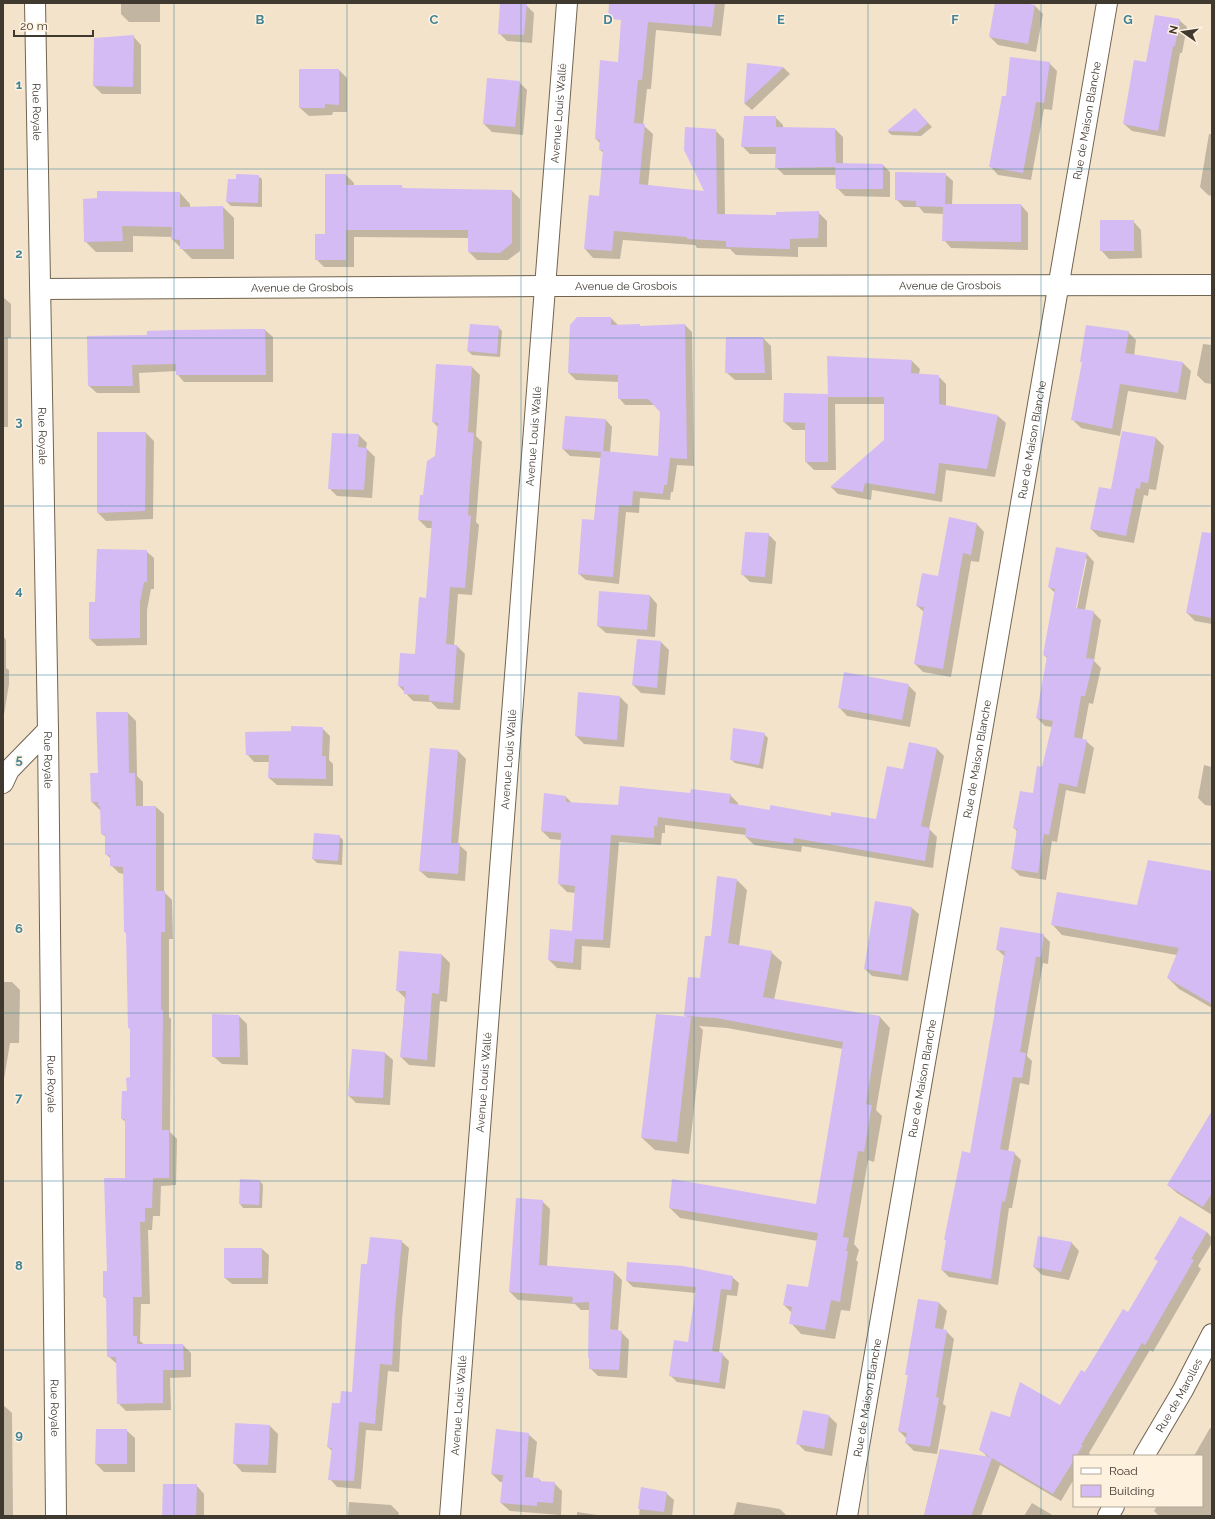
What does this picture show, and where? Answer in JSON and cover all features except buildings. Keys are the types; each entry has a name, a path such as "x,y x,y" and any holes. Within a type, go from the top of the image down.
{"street":[{"name":"Rue Royale","path":"35,3 48,730 56,1516"},
{"name":"Avenue Louis Wallé","path":"450,1516 484,1093 544,286 567,3"},
{"name":"Rue de Maison Blanche","path":"847,1516 1107,3"},
{"name":"Avenue de Grosbois","path":"41,289 544,286 1212,285"},
{"path":"3,783 9,770 48,730"},
{"name":"Rue de Marolles","path":"1145,1455 1183,1390 1212,1334"},
{"path":"1108,1516 1113,1507"}]}
